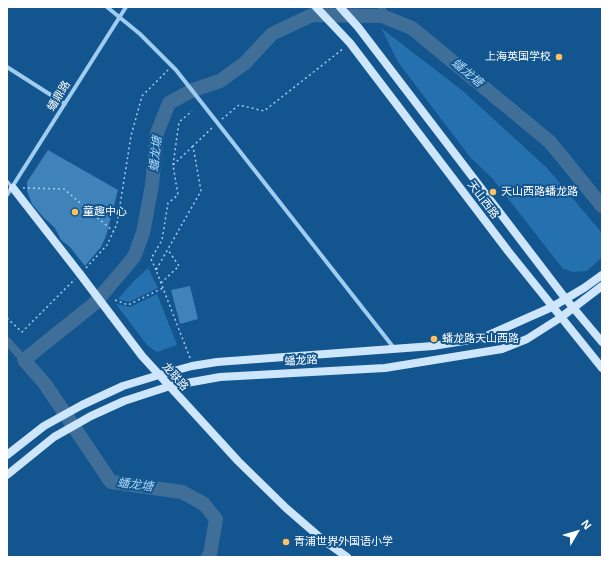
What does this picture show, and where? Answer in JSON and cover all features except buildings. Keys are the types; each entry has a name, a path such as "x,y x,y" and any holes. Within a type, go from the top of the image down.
{"main road":[{"name":"天山西路","path":"316,7 350,43 552,308 602,368"},
{"name":"天山西路","path":"340,7 358,27 565,298 602,342"},
{"name":"龙联路","path":"13,188 159,375 238,461 286,508 323,540 347,557"},
{"name":"蟠龙路","path":"7,455 44,426 82,405 123,386 159,375 192,366 217,362 434,346 482,338 552,308 602,275"},
{"name":"蟠龙路","path":"7,475 54,437 91,416 124,401 170,386 220,377 386,368 445,360 502,349 527,339 560,318 602,286"}],"street":[{"path":"107,7 120,17 173,66 219,122 394,348"},
{"name":"蟠鼎路","path":"7,195 13,188 126,7"},
{"path":"7,67 65,104"}],"lane":[{"path":"7,180 13,188"}],"path":[{"path":"173,165 239,105 264,111 350,43"},
{"path":"7,318 22,332 108,245 117,224 136,112 142,96 173,66"},
{"path":"192,111 179,122 173,165 178,194 168,203 162,240 151,259 192,366"},
{"path":"156,270 202,190 193,146"},
{"path":"13,188 64,189 113,231"},
{"path":"161,283 179,266 168,250"},
{"path":"115,300 128,305 163,288"}],"shaded area":[{"path":"381,28 463,91 547,168 602,233 602,257 587,271 573,272 563,269 492,178 470,157 398,62"},
{"path":"148,268 158,288 129,302 118,299 133,282"},
{"path":"157,294 177,345 157,352 147,345 116,304 130,307"}],"waterway":[{"path":"382,7 382,16"},
{"name":"蟠龙塘","path":"208,557 210,554 216,519 204,504 182,492 111,482 45,384 24,360 95,303 134,257 143,233 152,185 157,133 169,103 193,90 220,81 245,63 272,34 312,15 382,16 412,28 550,142 602,206"},
{"path":"7,341 24,360"}],"place":[{"name":"上海英国学校","path":"559,57"},
{"name":"天山西路蟠龙路","path":"493,192"},
{"name":"童趣中心","path":"75,212"},
{"name":"蟠龙路天山西路","path":"434,339"},
{"name":"青浦世界外国语小学","path":"286,542"}]}
